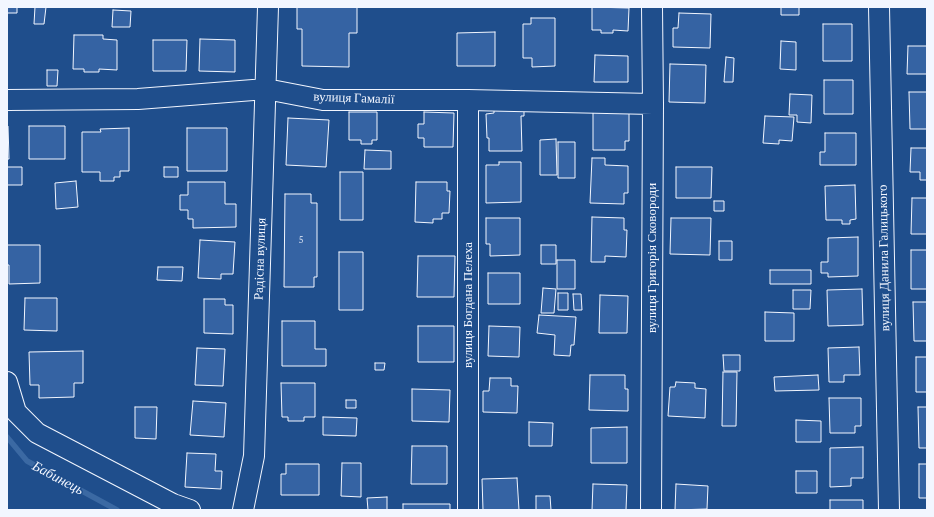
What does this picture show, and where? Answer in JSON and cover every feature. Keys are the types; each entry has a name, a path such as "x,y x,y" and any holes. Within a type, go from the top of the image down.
{"street":[{"name":"Радісна вулиця","path":"243,510 254,456 268,7"},
{"name":"вулиця Григорія Сковороди","path":"651,510 652,7"},
{"name":"вулиця Данила Галицького","path":"879,7 889,510"},
{"name":"вулиця Гамалії","path":"7,100 138,99 266,89 323,100 468,100 653,104"},
{"name":"вулиця Богдана Пелеха","path":"468,100 468,510"},
{"path":"7,382 16,412 37,433 172,504 190,510"}],"building":[{"path":"7,7 17,7 17,13 7,13"},
{"path":"35,7 46,7 44,24 34,24"},
{"path":"297,7 357,7 357,33 349,33 349,67 302,66 302,29 297,29"},
{"path":"592,7 629,8 628,31 613,30 613,33 601,33 601,30 592,30"},
{"path":"781,7 799,7 799,15 781,15"},
{"path":"113,10 131,11 130,27 112,27"},
{"path":"679,13 711,14 710,48 673,47 673,28 678,28"},
{"path":"531,18 555,18 555,66 532,67 532,58 523,58 523,24 531,24"},
{"path":"823,24 852,24 852,61 823,61"},
{"path":"495,32 495,66 457,66 457,33"},
{"path":"74,35 103,35 103,39 117,40 117,70 99,69 99,72 84,72 84,69 73,69"},
{"path":"200,39 235,40 235,72 199,71"},
{"path":"153,40 187,40 186,71 153,71"},
{"path":"781,41 796,42 796,70 780,69"},
{"path":"908,46 927,46 927,74 907,74"},
{"path":"595,55 628,56 628,82 594,82"},
{"path":"726,57 734,58 733,82 724,82"},
{"path":"670,64 706,65 705,103 669,102"},
{"path":"47,70 58,70 57,86 47,86"},
{"path":"824,80 853,80 853,114 824,114"},
{"path":"909,92 927,92 927,129 910,129"},
{"path":"790,94 812,95 811,123 797,122 797,115 789,115"},
{"path":"524,105 524,116 521,116 522,151 489,151 486,114 494,113 494,110"},
{"path":"593,106 607,106 607,113 629,113 629,141 625,141 625,150 593,150"},
{"path":"349,112 377,112 377,140 372,140 372,144 361,144 361,140 349,140"},
{"path":"424,112 454,113 453,147 424,147 424,138 418,138 418,124 424,124"},
{"path":"765,116 794,117 792,141 779,140 779,144 763,143"},
{"path":"288,118 329,120 326,167 286,165"},
{"path":"8,126 9,159 7,159"},
{"path":"29,126 65,126 65,159 29,159"},
{"path":"129,128 129,171 120,171 120,177 114,177 114,181 100,181 100,172 82,172 82,132 101,132 100,129"},
{"path":"187,128 227,128 227,171 187,171"},
{"path":"825,133 856,133 856,165 820,165 820,152 825,152"},
{"path":"556,139 557,175 540,175 540,140"},
{"path":"558,142 575,142 575,178 558,178"},
{"path":"911,148 927,148 927,180 920,180 920,172 910,172"},
{"path":"365,150 391,151 391,169 364,169"},
{"path":"592,158 605,158 605,165 628,166 628,193 624,193 624,204 590,203"},
{"path":"499,162 521,162 521,202 486,203 486,165 499,165"},
{"path":"7,167 22,167 22,185 7,185"},
{"path":"164,167 178,167 178,177 164,177"},
{"path":"676,167 712,167 711,198 676,198"},
{"path":"340,172 363,172 363,220 340,220"},
{"path":"76,181 78,207 56,209 55,183"},
{"path":"188,182 225,182 225,204 236,204 236,227 193,228 193,219 188,219 188,210 180,210 180,195 188,195"},
{"path":"416,182 447,182 447,191 450,191 449,213 442,213 442,219 433,219 433,223 415,222"},
{"path":"855,185 856,219 850,220 850,224 842,224 842,220 826,220 825,186"},
{"path":"285,194 311,194 311,203 317,203 317,277 314,277 314,287 284,287"},
{"path":"912,198 927,198 927,234 911,234"},
{"path":"714,201 724,201 724,211 714,211"},
{"path":"592,217 624,218 624,230 627,230 626,257 605,256 605,262 591,262"},
{"path":"486,218 520,218 520,255 490,256 490,244 486,244"},
{"path":"671,218 711,218 710,255 670,254"},
{"path":"858,237 858,276 828,277 828,273 821,273 821,262 828,262 828,238"},
{"path":"200,240 235,242 233,274 221,274 221,279 198,278"},
{"path":"719,241 732,241 732,260 719,260"},
{"path":"7,245 40,245 40,283 9,284"},
{"path":"541,245 556,245 556,264 541,264"},
{"path":"911,250 927,250 927,289 911,289"},
{"path":"339,252 363,252 363,310 339,310"},
{"path":"418,256 455,256 454,297 417,297"},
{"path":"557,260 575,260 575,289 557,289"},
{"path":"158,267 183,267 182,281 157,280"},
{"path":"770,270 811,270 811,284 770,284"},
{"path":"488,273 520,273 520,304 488,304"},
{"path":"543,288 556,289 554,313 541,313"},
{"path":"862,289 863,325 828,326 827,290"},
{"path":"793,290 811,290 810,309 793,309"},
{"path":"558,293 568,293 568,310 558,310"},
{"path":"573,294 581,294 582,310 574,310"},
{"path":"600,295 628,296 627,333 599,333"},
{"path":"25,298 57,298 57,331 24,330"},
{"path":"204,299 225,299 225,305 233,305 233,334 204,333"},
{"path":"913,302 927,302 927,341 914,341"},
{"path":"765,312 794,313 794,341 765,341"},
{"path":"539,315 576,317 574,345 571,345 570,356 554,355 555,335 537,333"},
{"path":"282,321 315,321 315,349 326,349 326,366 282,366"},
{"path":"418,326 454,326 454,362 418,362"},
{"path":"489,326 520,327 519,357 488,356"},
{"path":"859,347 860,375 844,375 844,382 829,382 828,348"},
{"path":"197,348 225,349 223,386 195,385"},
{"path":"83,351 83,383 74,383 74,397 39,398 39,385 30,385 29,352"},
{"path":"723,355 740,355 740,371 724,371"},
{"path":"916,357 927,357 927,392 916,392"},
{"path":"375,363 385,363 384,370 375,370"},
{"path":"723,372 737,372 736,426 722,426"},
{"path":"590,375 625,375 625,389 628,389 628,411 589,410"},
{"path":"818,375 819,390 775,391 774,377"},
{"path":"490,378 511,378 511,386 518,386 517,413 483,412 483,391 489,391"},
{"path":"676,382 695,383 695,388 706,389 705,418 668,416 670,387 675,387"},
{"path":"281,383 315,383 315,417 304,417 304,421 288,421 288,417 282,417"},
{"path":"412,389 450,390 449,422 412,421"},
{"path":"829,398 861,398 861,426 855,426 855,433 830,433"},
{"path":"346,400 356,400 356,408 346,408"},
{"path":"193,401 226,403 224,437 190,435"},
{"path":"135,407 157,407 156,439 135,438"},
{"path":"918,407 927,407 927,448 919,448"},
{"path":"323,417 357,418 356,436 323,435"},
{"path":"796,420 821,421 821,442 796,442"},
{"path":"529,422 553,423 552,446 529,446"},
{"path":"627,427 627,463 591,463 591,428"},
{"path":"412,446 447,446 447,484 411,484"},
{"path":"863,447 863,478 851,478 851,486 830,487 830,448"},
{"path":"187,453 216,454 215,471 222,471 221,489 185,487"},
{"path":"342,463 361,463 361,497 341,496"},
{"path":"286,464 319,464 319,495 281,495 281,474 286,474"},
{"path":"919,464 927,464 927,498 919,498"},
{"path":"796,471 817,471 817,493 796,493"},
{"path":"517,478 519,510 483,510 482,479"},
{"path":"593,484 627,485 626,510 592,510"},
{"path":"676,484 708,486 707,509 675,510"},
{"path":"536,496 550,496 551,510 536,510"},
{"path":"387,497 387,510 368,510 367,498"},
{"path":"830,500 863,500 863,510 830,510"},
{"path":"403,504 450,504 450,510 403,510"}],"waterway":[{"name":"Бабинець","path":"7,437 27,461 117,510"}]}
